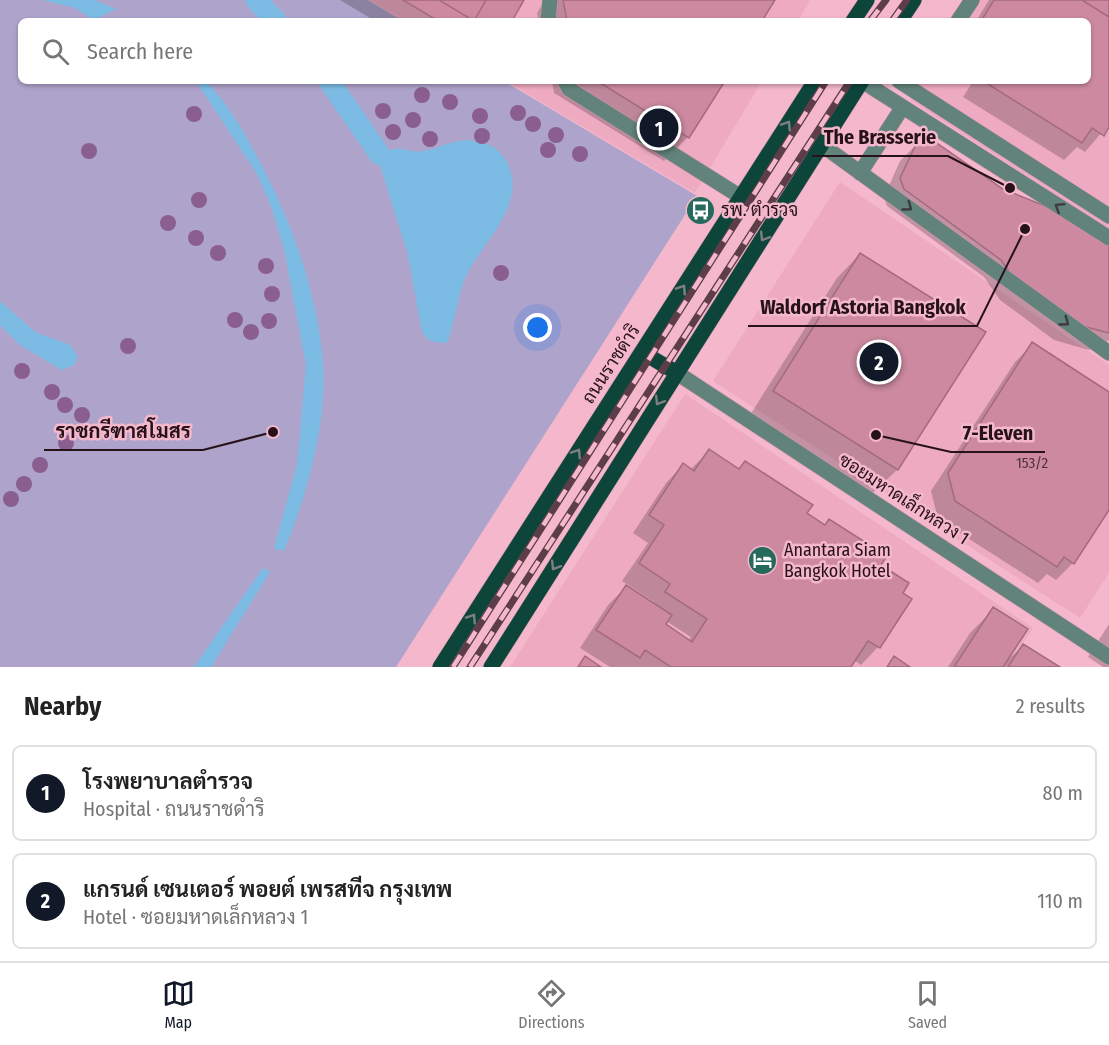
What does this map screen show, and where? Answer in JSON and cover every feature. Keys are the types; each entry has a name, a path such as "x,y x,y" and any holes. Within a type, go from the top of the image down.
{"main road":[{"path":"855,18 867,0"},
{"path":"902,18 910,1"},
{"name":"ถนนราชดำริ","path":"440,667 812,84"},
{"path":"491,667 860,84"},
{"path":"642,352 677,374"}],"street":[{"path":"548,18 550,0"},
{"path":"960,18 972,0"},
{"path":"566,84 569,89 741,197"},
{"path":"866,84 1109,238"},
{"path":"917,86 1109,216"},
{"path":"860,173 902,108"},
{"path":"822,145 1109,354"},
{"name":"ซอยมหาดเล็กหลวง 1","path":"677,374 1109,657"}],"shaded area":[{"path":"0,0 368,0 398,18 18,18 18,84 509,84 697,196 396,667 0,667"},
{"path":"370,0 810,0 800,18 400,18"},
{"path":"974,0 1109,0 1109,229 910,100 920,84 1091,84 1091,18 963,18"},
{"path":"511,84 760,84 695,193"},
{"path":"840,182 1109,365 1109,573 1080,618 713,381"},
{"path":"685,394 1033,628 1007,667 510,667"}],"water":[{"path":"43,0 95,0 116,9 98,18 91,18 75,8"},
{"path":"198,84 208,84 222,100 243,131 273,187 302,261 316,312 323,364 322,411 308,483 284,551 274,548 297,465 306,365 284,249 271,206 257,174"},
{"path":"466,140 488,145 501,154 511,175 512,190 509,205 502,220 466,276 447,343 438,342 427,338 421,327 408,255 380,165 380,155 393,149 416,152"},
{"path":"0,301 35,332 70,345 78,357 74,365 62,370 20,345 0,325"},
{"path":"263,568 270,572 211,667 194,667"}],"building":[{"path":"403,0 524,0 514,18 433,18"},
{"path":"439,0 486,0 476,18 469,18"},
{"path":"563,0 775,0 764,18 566,18"},
{"path":"994,0 1109,0 1109,127 1104,136 1092,128 1082,143 988,84 1091,84 1091,18 983,18"},
{"path":"1082,0 1109,0 1109,17"},
{"path":"602,84 723,84 689,138"},
{"path":"923,138 931,139 1003,189 1075,218 1109,239 1109,333 1071,323 1017,283 1001,260 904,189 900,178 917,142"},
{"path":"860,253 986,332 898,470 773,391"},
{"path":"1032,342 1109,392 1109,510 1074,564 1064,557 1057,567 955,501 948,473"},
{"name":"Anantara Siam Bangkok Hotel","path":"709,449 739,469 745,461 813,505 807,513 825,525 829,519 887,556 881,565 909,583 903,593 912,599 880,648 868,641 851,667 671,667 645,650 640,658 596,630 626,585 672,615 666,624 692,642 707,619 665,592 670,584 639,563 664,525 649,515 683,463 694,471"},
{"path":"993,607 1028,629 1003,667 954,667"},
{"path":"1023,644 1060,667 1008,667"},
{"path":"585,656 601,667 578,667"},
{"path":"894,656 910,667 887,667"}],"waterway":[{"path":"256,0 273,18"},
{"path":"331,84 380,155"}],"railway":[{"path":"872,18 886,0"},
{"path":"894,18 907,0"},
{"path":"453,667 824,84"},
{"path":"470,667 848,84"}],"place":[{"name":"โรงพยาบาลตำรวจ","path":"659,128"},
{"name":"The Brasserie","path":"1010,188"},
{"name":"รพ. ตำรวจ","path":"700,210"},
{"name":"Waldorf Astoria Bangkok","path":"1025,229"},
{"name":"แกรนด์ เซนเตอร์ พอยต์ เพรสทีจ กรุงเทพ","path":"879,362"},
{"name":"ราชกรีฑาสโมสร","path":"273,432"},
{"name":"7-Eleven","path":"876,435"},
{"name":"Anantara Siam Bangkok Hotel","path":"763,560"}]}
